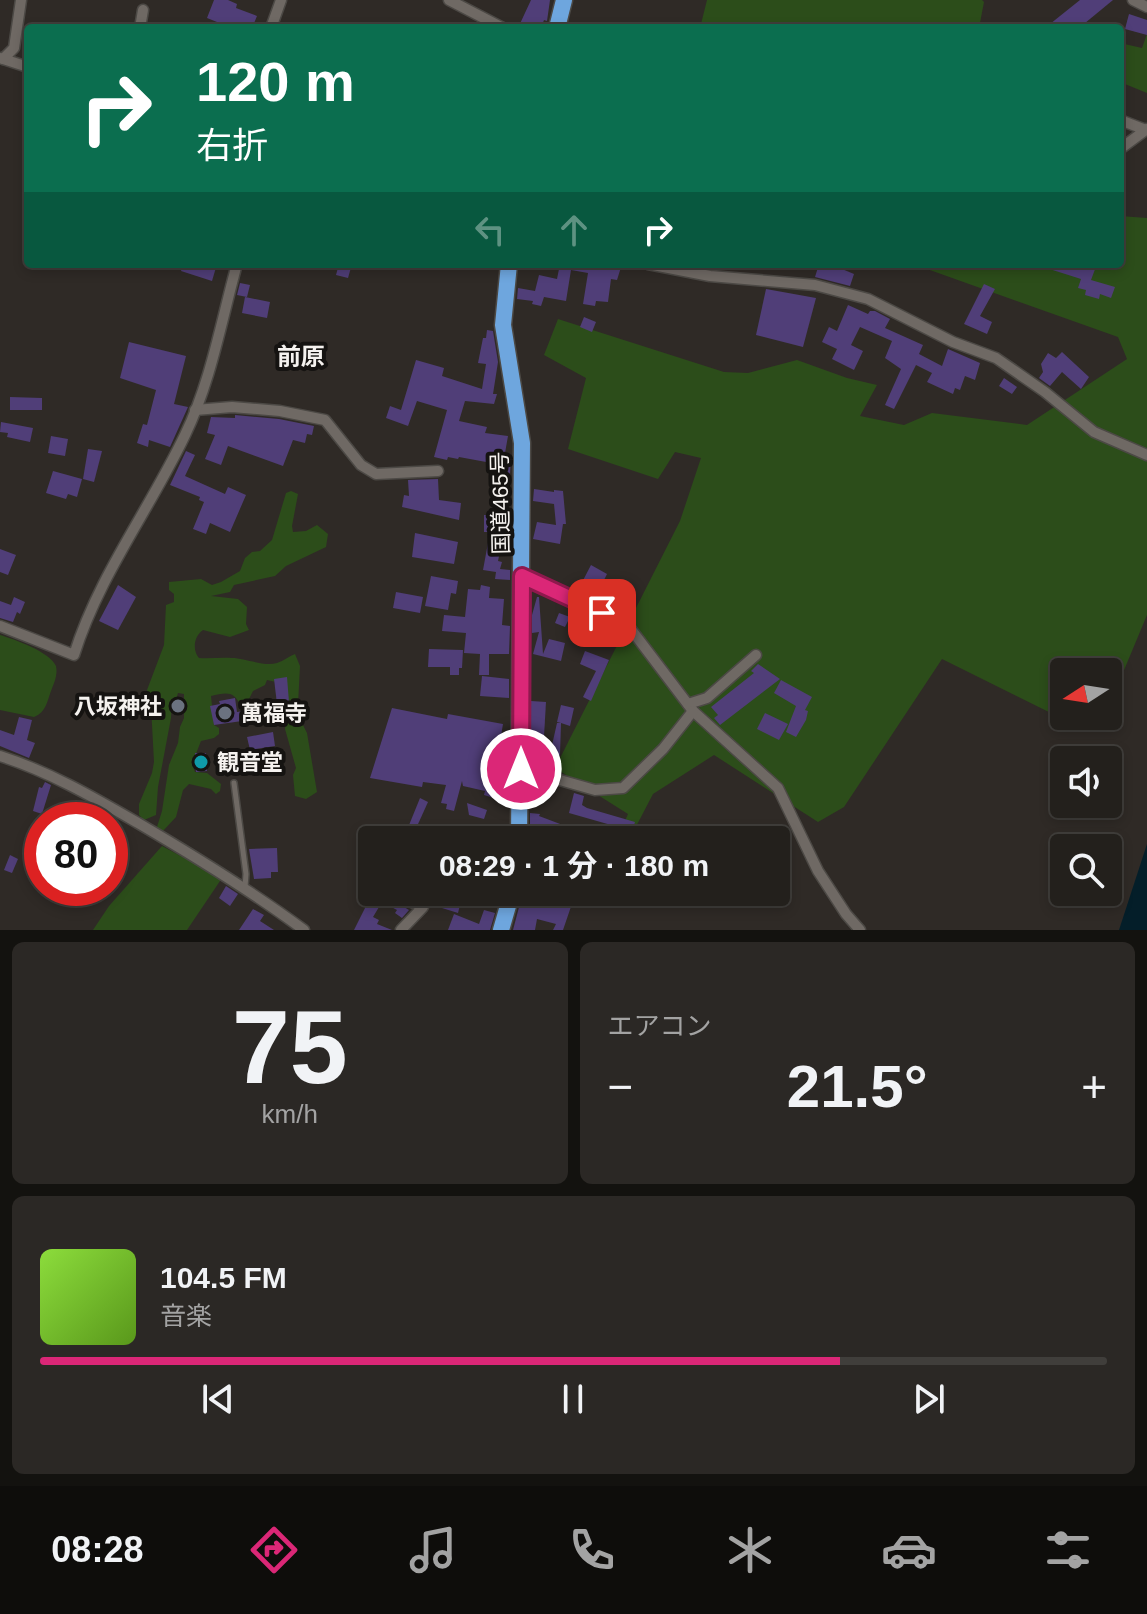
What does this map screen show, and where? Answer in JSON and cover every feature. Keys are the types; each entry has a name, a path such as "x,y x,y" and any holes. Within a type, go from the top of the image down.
{"highway":[{"path":"558,24 564,0"},
{"name":"国道465号","path":"509,268 503,325 522,443 519,826"},
{"path":"501,930 508,906"}],"street":[{"path":"2,59 14,48 21,0"},
{"path":"272,24 281,0"},
{"path":"449,0 495,24"},
{"path":"1133,0 1147,7"},
{"path":"141,24 143,10"},
{"path":"2,59 24,66"},
{"path":"1124,122 1146,130"},
{"path":"1124,146 1146,130"},
{"path":"0,626 74,655 99,593 185,436 206,383 236,268"},
{"path":"669,268 710,276 815,285 868,299 953,342 996,358 1094,432 1147,455"},
{"path":"195,410 232,407 280,411 325,420 361,465 376,474 438,471"},
{"path":"522,576 630,628 691,708 778,788 818,871 860,930"},
{"path":"521,769 595,790 623,788 663,749 691,708 756,655"},
{"path":"0,756 33,767 85,792 245,887 304,930"},
{"path":"401,930 423,907 421,906"}],"lane":[{"path":"234,783 245,887"}],"green space":[{"path":"707,0 984,2 980,24 701,24"},
{"path":"1147,34 1147,93 1124,84 1124,44 1142,48"},
{"path":"1124,216 1147,218 1147,615 1122,675 1122,658 1050,658 1050,713 942,659 844,807 818,822 714,755 653,794 636,826 623,826 628,814 555,768 680,521 701,458 675,452 658,479 568,449 586,378 544,355 558,319 724,372 748,373 797,360 877,385 860,416 904,425 932,413 1027,425 1127,359 1118,337 924,268 1124,268"},
{"path":"291,491 298,494 293,532 306,531 317,525 328,534 326,547 286,566 275,576 234,585 230,592 211,596 238,599 247,607 246,624 249,630 230,637 203,630 196,639 195,647 199,658 237,658 266,664 277,663 295,654 300,666 300,719 307,733 317,792 306,799 295,796 293,775 296,768 285,729 286,700 276,682 267,680 265,685 253,691 246,705 240,705 235,697 228,694 211,696 214,725 219,728 219,734 201,741 192,764 195,772 207,773 221,784 220,791 216,794 211,789 189,784 183,790 176,817 162,832 156,830 169,765 184,718 184,694 178,693 176,700 172,700 156,815 144,820 139,815 139,804 154,762 151,706 147,690 164,645 166,605 174,602 169,582 201,579 212,585 240,571 245,558 252,552 260,551 272,540 286,493"},
{"path":"0,635 39,651 56,666 47,703 34,717 0,710"},
{"path":"162,846 222,878 187,930 93,930 109,906 128,906 128,884"}],"water":[{"path":"1147,844 1147,930 1119,930"}],"building":[{"path":"214,0 228,0 237,4 236,8 257,16 254,24 222,24 207,18"},
{"path":"531,0 550,0 547,21 544,20 542,24 520,24"},
{"path":"1080,0 1113,0 1084,24 1050,24"},
{"path":"1129,14 1147,20 1147,35 1125,29"},
{"path":"182,268 216,268 212,281 181,271"},
{"path":"338,268 351,268 348,278 336,275"},
{"path":"559,268 621,268 617,280 611,279 608,302 596,301 595,306 583,304 588,273 571,270 566,301 544,297 541,306 532,304 533,301 517,299 518,288 535,291 539,275 557,279"},
{"path":"818,268 840,268 854,274 850,286 815,277"},
{"path":"1046,268 1096,268 1091,280 1115,287 1111,298 1100,294 1099,299 1085,295 1086,290 1078,288 1081,279"},
{"path":"240,283 250,285 247,297 237,295"},
{"path":"984,284 995,289 980,316 992,322 987,334 964,324"},
{"path":"766,289 816,298 803,347 756,335"},
{"path":"245,297 270,302 267,318 242,313"},
{"path":"848,305 868,314 875,311 890,319 885,328 923,345 919,354 942,366 948,349 980,363 975,380 965,376 960,390 955,388 953,394 927,382 932,373 916,365 894,409 885,405 901,369 885,358 892,341 860,327 851,345 863,351 854,370 832,359 837,349 822,342 829,327 837,331"},
{"path":"584,317 596,322 592,332 580,327"},
{"path":"487,330 493,331 498,362 494,404 465,401 459,421 487,427 485,433 508,436 505,453 511,454 510,474 496,472 497,464 459,457 448,457 447,460 434,457 447,410 417,401 408,426 386,418 390,406 401,410 416,360 444,368 442,376 482,389 486,364 478,363"},
{"path":"129,342 186,356 174,404 188,407 170,447 149,440 148,447 137,443 143,424 147,425 156,390 120,378"},
{"path":"1062,352 1089,377 1081,389 1062,372 1050,386 1039,378 1043,372 1041,364 1048,353 1056,358"},
{"path":"1004,378 1017,387 1012,394 999,386"},
{"path":"10,397 42,398 42,410 10,410"},
{"path":"235,415 314,426 312,435 307,434 305,443 293,440 283,466 228,446 221,465 205,459 215,435 207,433 211,417 235,418"},
{"path":"1,422 33,428 30,442 7,437 8,433 0,432"},
{"path":"51,436 68,439 65,456 48,453"},
{"path":"88,449 102,451 94,482 83,479"},
{"path":"186,451 195,455 185,476 225,494 228,487 246,495 230,532 210,523 206,534 193,529 204,502 199,500 200,497 170,485"},
{"path":"53,471 82,479 77,497 68,494 66,499 46,493"},
{"path":"438,479 439,500 461,503 459,520 402,507 404,495 409,496 408,480"},
{"path":"534,489 563,491 566,524 563,524 560,544 533,539 537,522 556,525 554,504 533,501"},
{"path":"494,509 510,509 510,532 504,532 498,561 502,562 500,569 510,570 510,580 495,579 496,572 483,570 490,532 484,532 484,515 494,515"},
{"path":"415,533 458,542 454,564 412,557"},
{"path":"0,549 16,555 8,575 0,572"},
{"path":"591,565 607,574 603,582 627,595 619,612 577,592"},
{"path":"431,576 458,581 456,594 451,593 448,610 425,606"},
{"path":"118,585 136,597 118,630 99,621"},
{"path":"481,585 490,587 489,598 504,599 502,625 510,626 509,654 489,654 489,675 479,675 480,654 464,653 466,633 442,631 444,615 465,617 468,589 480,590"},
{"path":"396,592 423,597 420,613 393,608"},
{"path":"14,597 25,602 20,614 17,612 13,622 0,618 0,601 11,605"},
{"path":"537,597 543,654 549,639 565,643 561,661 533,654 539,632 532,633 532,615"},
{"path":"559,613 570,617 565,627 555,623"},
{"path":"429,649 463,650 459,675 450,675 450,667 428,667"},
{"path":"585,651 609,660 591,701 583,697 596,671 580,664"},
{"path":"758,664 780,679 720,725 714,718 718,715 711,707 754,673 751,671"},
{"path":"482,676 509,679 509,698 480,696"},
{"path":"287,677 289,702 277,704 274,679"},
{"path":"781,680 812,697 805,710 808,711 806,720 796,737 786,732 796,706 774,693"},
{"path":"235,698 237,712 257,709 256,703 267,701 270,717 214,725 210,706"},
{"name":"八坂神社","path":"172,699 186,703 183,712 170,709"},
{"path":"531,701 546,702 543,754 531,754"},
{"path":"561,705 574,708 570,726 557,722"},
{"path":"392,708 447,719 448,714 503,724 494,778 502,780 497,799 484,795 485,791 463,786 462,781 454,811 446,809 447,804 441,803 446,785 423,782 422,787 370,778"},
{"path":"765,713 788,724 779,740 757,729"},
{"path":"19,717 32,720 27,740 35,743 29,758 0,746 0,730 14,735"},
{"path":"557,723 561,723 560,755 550,754"},
{"path":"273,732 275,746 250,750 247,737"},
{"name":"観音堂","path":"195,753 206,753 207,771 196,772"},
{"path":"45,782 51,785 46,802 35,802 39,787 42,788"},
{"path":"574,793 584,796 582,805 587,808 635,822 634,826 614,826 569,813"},
{"path":"420,798 428,802 417,826 409,826"},
{"path":"467,803 487,810 484,819 469,815"},
{"path":"530,813 540,814 565,826 530,826"},
{"path":"277,848 278,872 271,872 271,878 254,879 249,849"},
{"path":"10,855 18,859 12,873 4,870"},
{"path":"226,886 238,894 230,906 219,898"},
{"path":"366,906 380,906 373,917 379,920 377,924 392,930 354,930"},
{"path":"390,906 402,906 409,910 402,918 395,913 397,910"},
{"path":"442,906 460,906 458,913"},
{"path":"519,906 571,906 563,930 553,930 556,924 537,919 535,930 513,930"},
{"path":"253,909 264,915 260,921 274,930 239,930"},
{"path":"484,910 495,913 490,930 448,930 454,914 479,924"}],"place":[{"name":"八坂神社","path":"178,706"},
{"name":"萬福寺","path":"225,713"},
{"name":"観音堂","path":"201,762"}],"district":[{"name":"前原","path":"301,357"}],"route":[{"path":"521,769 522,576 602,613"}]}
